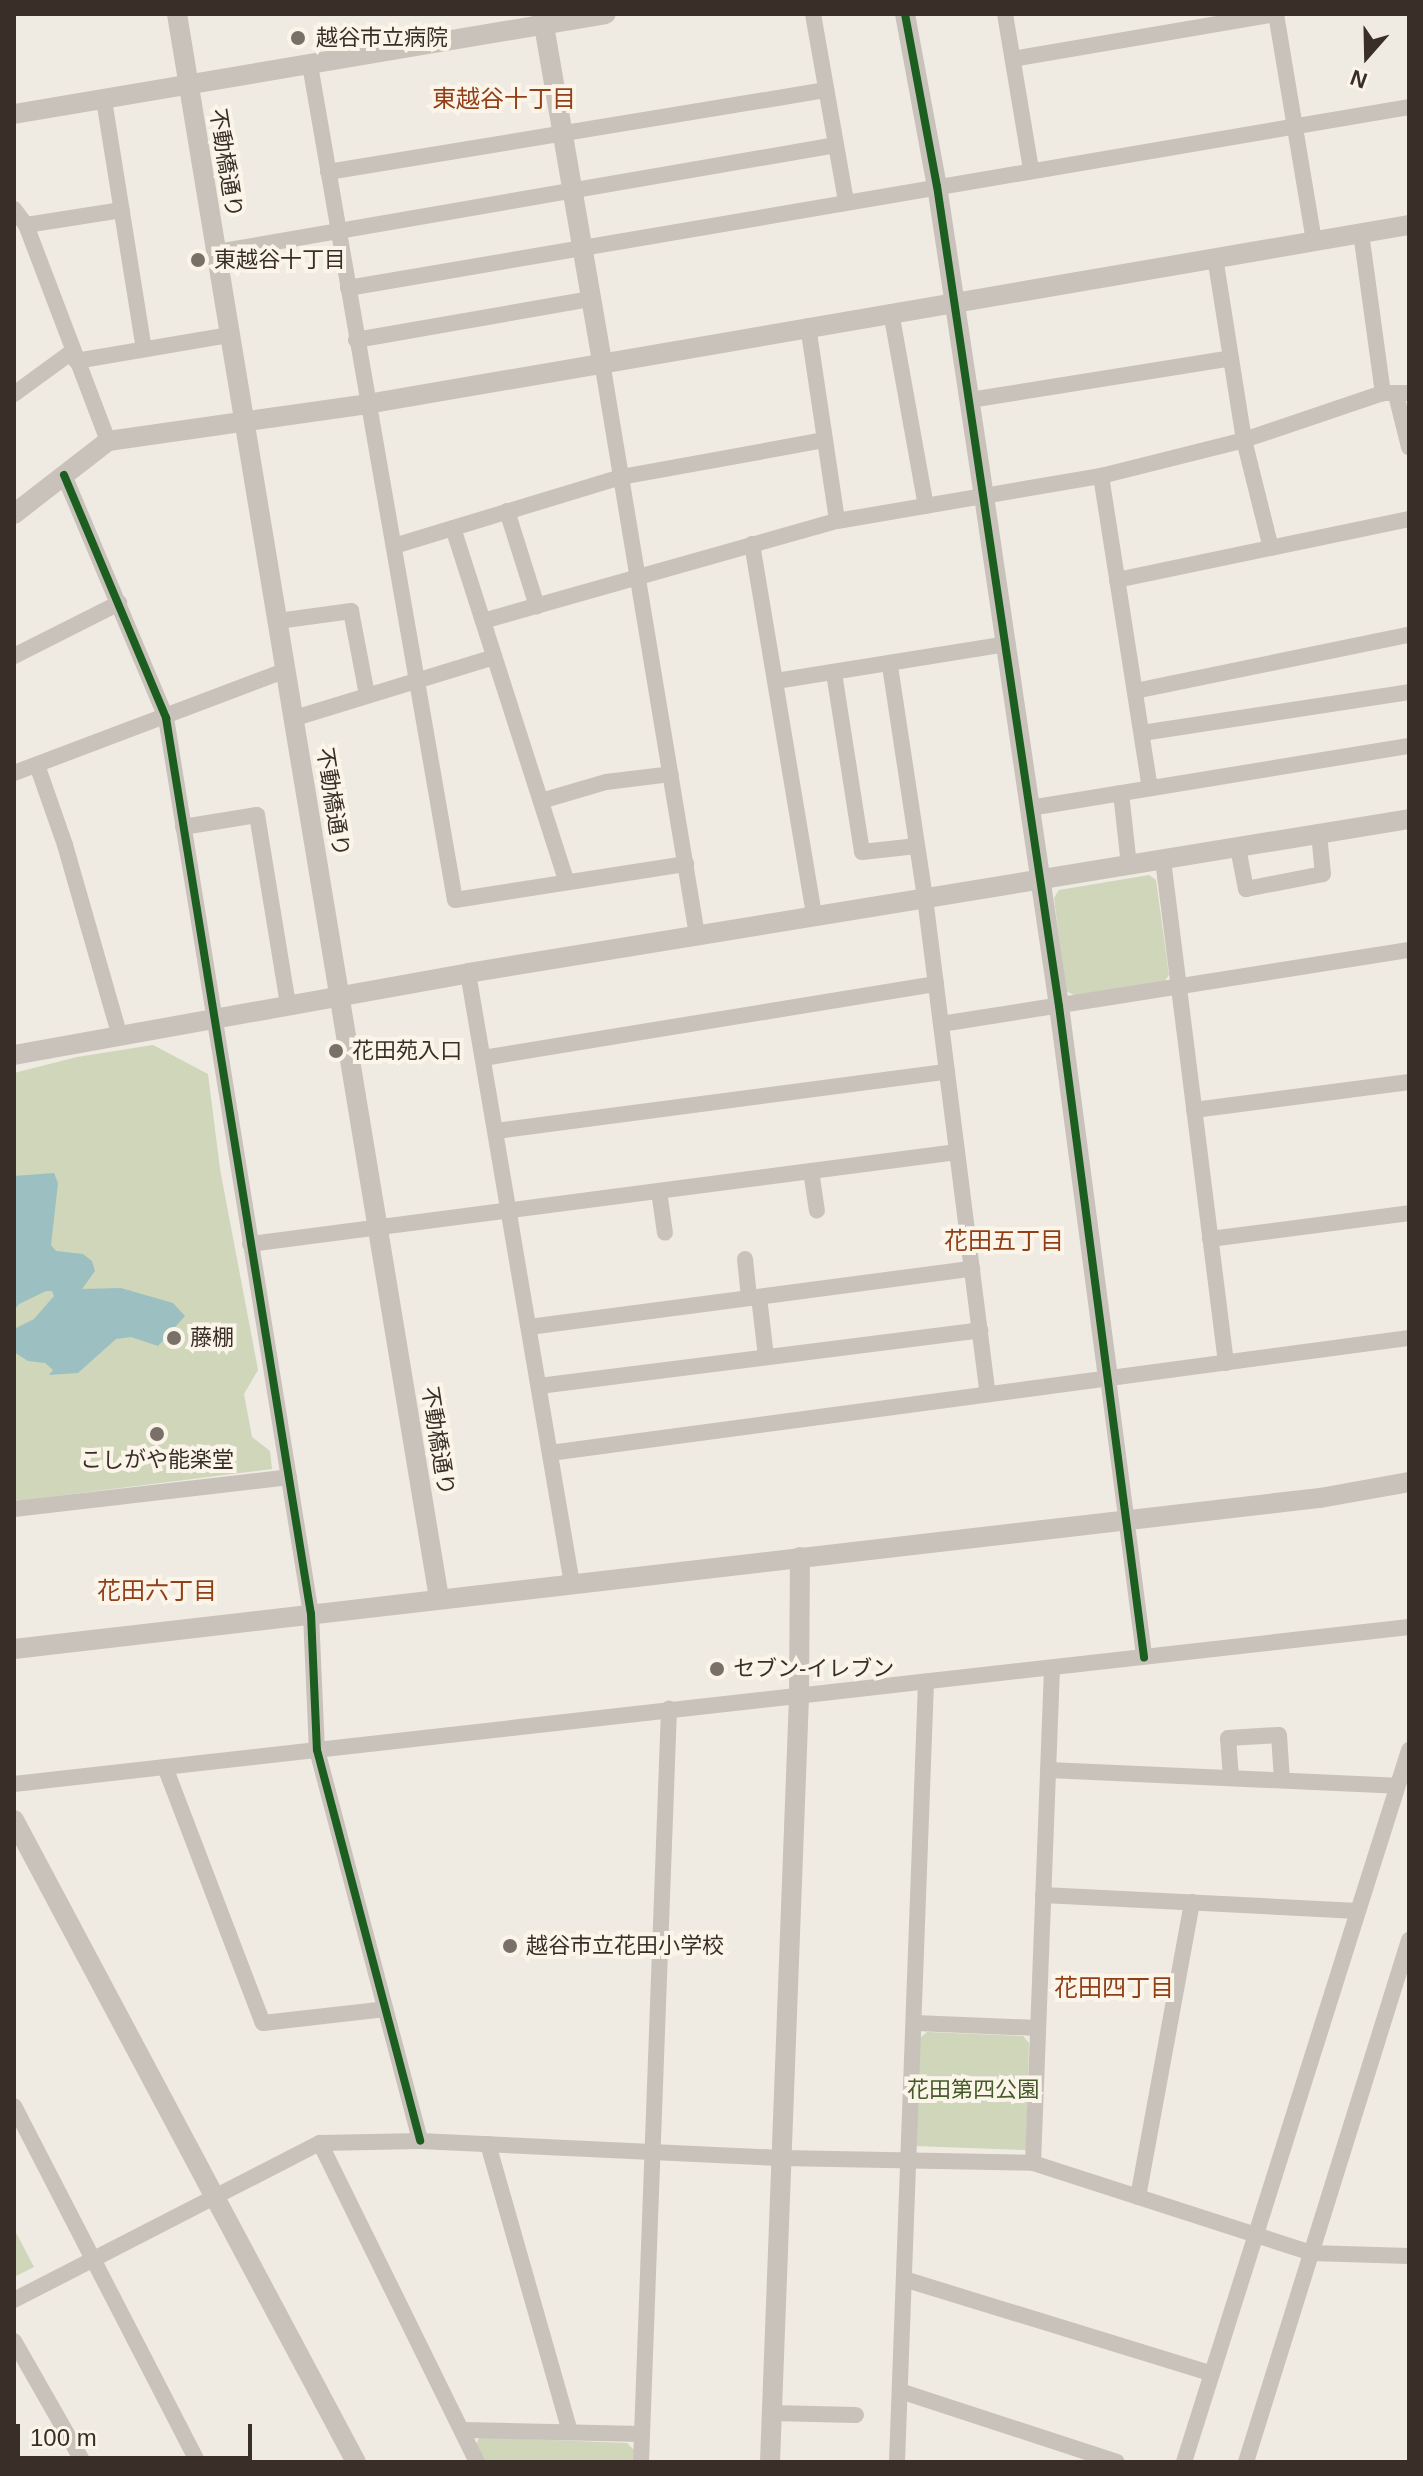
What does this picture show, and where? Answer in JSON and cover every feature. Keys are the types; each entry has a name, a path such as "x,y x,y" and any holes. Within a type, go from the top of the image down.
{"street":[{"name":"不動橋通り","path":"177,14 439,1598"},
{"path":"14,114 310,65 543,19 606,14"},
{"path":"813,14 846,202"},
{"path":"905,14 937,186 1041,882 1144,1657"},
{"path":"1005,14 1031,170"},
{"path":"1013,59 1276,14 1314,241"},
{"path":"543,19 697,935"},
{"path":"310,65 455,900 566,880 686,864"},
{"path":"328,172 826,90"},
{"path":"104,100 144,349"},
{"path":"348,288 1409,107"},
{"path":"217,252 836,145"},
{"path":"14,209 26,225 108,441"},
{"path":"26,225 122,210"},
{"path":"14,514 108,441 245,424 367,404 1409,225"},
{"path":"1361,233 1409,447"},
{"path":"1215,257 1244,440 1271,548"},
{"path":"356,340 592,299"},
{"path":"891,312 926,506"},
{"path":"808,326 837,521"},
{"path":"14,394 74,356 144,349 230,335"},
{"path":"970,400 1231,358"},
{"path":"483,621 837,521 1101,476 1244,440 1396,394"},
{"path":"394,546 621,477 825,440"},
{"path":"64,475 166,718 311,1614 317,1750 420,2141"},
{"path":"1101,476 1150,788"},
{"path":"507,511 537,606"},
{"path":"1117,580 1409,519"},
{"path":"453,528 566,880"},
{"path":"752,544 814,915"},
{"path":"14,656 119,603"},
{"path":"278,621 351,611 367,695"},
{"path":"1135,691 1409,635"},
{"path":"776,681 890,666 1006,644"},
{"path":"295,718 494,657"},
{"path":"890,666 925,898 988,1394"},
{"path":"14,773 286,670"},
{"path":"834,673 862,852 917,846"},
{"path":"1142,733 1409,692"},
{"path":"1030,808 1409,746"},
{"path":"37,765 65,845 119,1033"},
{"path":"541,801 606,782 671,774"},
{"path":"1121,793 1129,866"},
{"path":"183,827 257,815 288,1004"},
{"path":"14,1055 119,1033 468,973 814,915 1041,882 1409,819"},
{"path":"1238,848 1246,889 1323,874 1319,834"},
{"path":"1163,860 1226,1363"},
{"path":"941,1024 1409,950"},
{"path":"468,973 572,1584"},
{"path":"483,1058 936,984"},
{"path":"496,1131 947,1072"},
{"path":"1194,1110 1409,1082"},
{"path":"250,1244 957,1152"},
{"path":"811,1171 817,1211"},
{"path":"659,1191 665,1233"},
{"path":"1210,1239 1409,1213"},
{"path":"745,1259 766,1357"},
{"path":"529,1327 972,1269"},
{"path":"539,1386 980,1330"},
{"path":"550,1453 1409,1338"},
{"path":"14,1509 289,1477"},
{"path":"14,1649 1320,1498 1409,1482"},
{"path":"770,2462 799,1696 800,1557"},
{"path":"14,1784 1409,1627"},
{"path":"1033,2163 1052,1668"},
{"path":"897,2462 926,1682"},
{"path":"641,2462 669,1709"},
{"path":"1231,1778 1228,1738 1279,1735 1282,1780"},
{"path":"1184,2462 1409,1750"},
{"path":"165,1767 263,2023 385,2009"},
{"path":"1049,1770 1397,1786"},
{"path":"14,1820 356,2462"},
{"path":"1043,1895 1358,1911"},
{"path":"1138,2197 1192,1902"},
{"path":"1246,2462 1409,1940"},
{"path":"915,2023 1038,2028"},
{"path":"14,2106 198,2462"},
{"path":"14,2300 320,2143 420,2141 781,2158 1033,2163 1311,2253 1409,2256"},
{"path":"320,2143 477,2462"},
{"path":"488,2144 570,2432"},
{"path":"904,2279 1212,2374"},
{"path":"14,2341 83,2462"},
{"path":"900,2391 1117,2462"},
{"path":"772,2413 856,2415"},
{"path":"463,2430 642,2434"}],"green space":[{"path":"1149,875 1156,880 1169,975 1164,982 1076,996 1066,991 1054,898 1059,890"},
{"path":"153,1045 208,1074 220,1169 258,1370 244,1394 252,1437 270,1451 272,1469 17,1501 14,1496 14,1073 77,1057"},
{"name":"花田第四公園","path":"927,2032 1023,2036 1029,2043 1026,2150 915,2146 920,2038"},
{"path":"14,2229 34,2267 14,2277"},
{"path":"480,2437 627,2443 634,2450 633,2462 485,2462 476,2444"}],"water":[{"path":"54,1173 58,1183 51,1245 56,1251 83,1254 92,1261 95,1271 82,1289 121,1288 173,1303 185,1316 158,1346 131,1337 116,1339 78,1373 49,1375 53,1370 45,1363 28,1361 14,1352 16,1328 34,1319 54,1296 52,1291 46,1291 19,1304 14,1310 14,1176"}],"cycle path":[{"path":"905,14 937,186 1059,1006 1144,1657"},
{"path":"64,475 166,718 311,1614 317,1750 420,2141"}],"place":[{"name":"越谷市立病院","path":"298,38"},
{"name":"東越谷十丁目","path":"198,260"},
{"name":"花田苑入口","path":"336,1051"},
{"name":"藤棚","path":"174,1338"},
{"name":"こしがや能楽堂","path":"157,1434"},
{"name":"セブン-イレブン","path":"717,1669"},
{"name":"越谷市立花田小学校","path":"510,1946"}],"district":[{"name":"東越谷十丁目","path":"504,99"},
{"name":"花田五丁目","path":"1004,1241"},
{"name":"花田六丁目","path":"157,1591"},
{"name":"花田四丁目","path":"1114,1988"}]}
